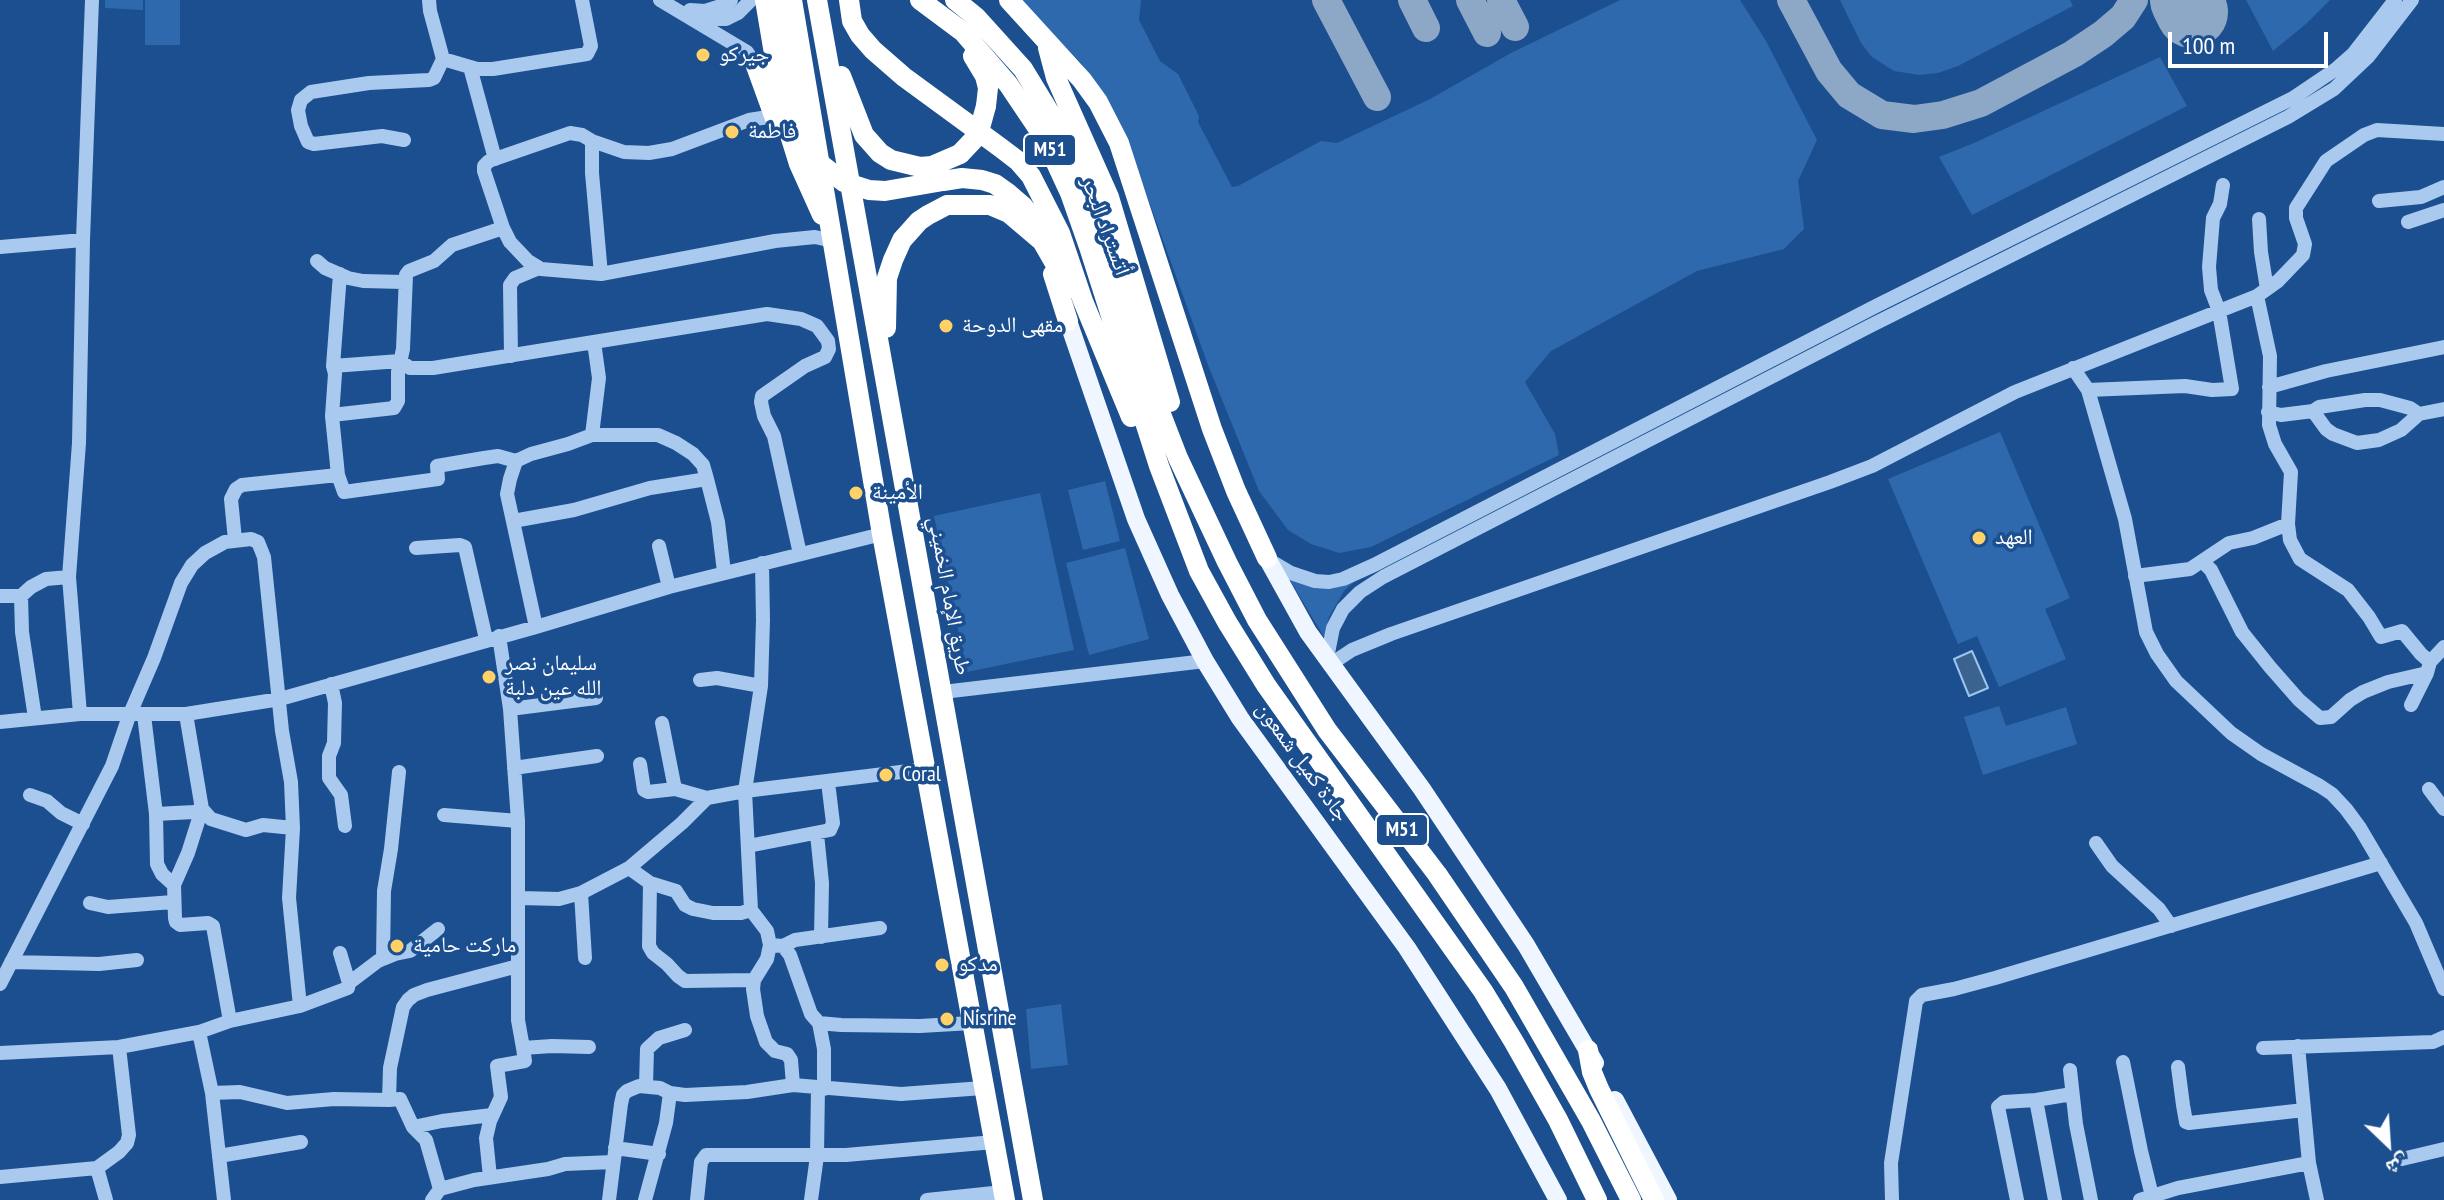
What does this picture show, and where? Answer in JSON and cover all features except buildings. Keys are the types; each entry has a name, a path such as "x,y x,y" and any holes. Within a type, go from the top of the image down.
{"highway":[{"path":"765,0 785,119 796,154 833,240"},
{"path":"778,0 801,129 819,163 844,182 869,190 885,191 962,178 995,184 1023,206 1072,293 1083,301"},
{"path":"792,0 882,534 1004,1196"},
{"path":"849,0 852,21 873,50 904,77 1010,155 1031,176 1060,233 1083,301 1134,425 1168,462"},
{"path":"820,6 854,114 864,135 880,153 904,165 932,166 960,154 978,135 988,88 978,61 964,43 906,0"},
{"name":"أتستراد البحر","path":"920,0 963,32 1008,84 1045,139 1070,193 1119,339 1168,462"},
{"name":"أتستراد البحر","path":"955,0 976,17 1023,69 1062,133 1103,231 1154,396 1168,462"},
{"path":"978,0 1031,69 1062,133"},
{"path":"1009,0 1082,80 1098,102 1119,143 1212,429 1267,558"},
{"name":"طريق الإمام الخميني","path":"820,6 1033,1200"},
{"path":"1048,45 1056,78 1120,229 1174,413 1168,462"},
{"path":"756,66 799,186 833,240"},
{"path":"881,355 886,336 887,278 902,240 919,221 947,205 990,205 1009,213 1045,246 1068,321"},
{"path":"838,277 841,269 850,264 856,264 866,272"},
{"name":"جادة كميل شمعون","path":"1168,462 1199,571 1227,622 1337,788 1483,991 1550,1107 1597,1200"},
{"name":"جادة كميل شمعون","path":"1168,462 1290,675 1327,730 1437,874 1514,987 1591,1121 1631,1200"},
{"path":"961,956 966,966 976,972 984,968 989,951"},
{"path":"971,1017 975,999 981,994 991,996 999,1006"},
{"path":"1588,1050 1599,1089 1654,1200"}],"main road":[{"name":"جادة كميل شمعون","path":"1068,321 1136,519 1170,595 1205,661 1240,718 1407,948 1498,1089 1558,1200"},
{"path":"1267,558 1308,632 1460,845 1526,945 1588,1050 1668,1200"}],"street":[{"path":"80,714 69,577 79,443 92,0"},
{"path":"429,0 443,59"},
{"path":"443,59 470,67 493,69 587,54 591,46 582,0"},
{"path":"660,0 747,52 756,66"},
{"path":"677,9 705,11 731,0"},
{"path":"693,19 726,19 738,13 751,0"},
{"path":"1267,558 1291,573 1329,582 1374,565 1876,306 2293,98 2353,54 2395,0"},
{"path":"1329,661 1333,628 1343,609 1360,592 1383,577 1857,332 2288,117 2334,89 2368,57 2412,0"},
{"path":"404,140 382,136 314,144 308,142 298,110 301,100 311,92 369,83 429,80 434,78 435,70 443,59"},
{"path":"470,67 495,159"},
{"path":"539,268 520,255 503,228 484,171 486,163 570,133 624,152 649,153 672,149 749,120 774,116"},
{"path":"1329,661 1391,634 1872,466 2015,392 2262,292 2289,271 2303,255 2305,244 2296,218 2296,208 2326,161 2364,135 2377,130 2444,134"},
{"path":"592,141 601,274"},
{"path":"2088,390 2185,386 2232,389 2219,311 2211,290 2209,248 2213,218 2220,204 2223,185"},
{"path":"2379,201 2421,197 2444,187"},
{"path":"2408,222 2444,210"},
{"path":"2259,219 2262,292 2270,356 2269,425 2275,444 2291,472 2290,540 2300,559 2348,590 2366,612 2378,635 2381,637 2402,631 2429,668"},
{"path":"332,415 394,408 398,401 403,349 404,282 409,271 434,261 452,245 503,228"},
{"path":"511,356 510,285 515,278 539,268 601,274 775,241 819,237 833,240"},
{"path":"0,247 83,240"},
{"path":"317,261 325,268 363,281 404,282"},
{"path":"340,274 332,415 338,475 344,492 438,479 437,466 498,456 516,461 592,435 658,435 693,454 703,465 718,522 724,572"},
{"path":"333,366 400,361 410,368 419,369 767,314 801,319 817,326 828,341 829,349 825,357 805,366 762,396 761,402 774,436 800,554"},
{"path":"592,435 599,378 594,342"},
{"path":"2269,387 2326,371 2444,347"},
{"path":"2073,368 2088,390 2125,519 2146,632 2157,654 2176,681 2231,733 2261,754 2332,794 2360,828 2416,923 2444,989"},
{"path":"2268,412 2281,415 2380,400 2410,408 2419,414"},
{"path":"2313,411 2326,429 2340,438 2357,443 2379,440 2401,430 2419,414 2444,409"},
{"path":"516,461 507,494 536,627"},
{"path":"235,540 231,499 242,485 338,475"},
{"path":"513,521 574,510 650,488 707,479"},
{"path":"2135,576 2190,569 2229,543 2253,538 2288,524"},
{"path":"0,722 80,714 186,714 280,699 669,587 882,534"},
{"path":"0,984 136,715 181,583 192,565 205,553 225,542 251,539 258,542 264,557 291,782 293,828 289,898 300,1006"},
{"path":"659,546 669,587"},
{"path":"416,548 465,547 493,638 510,709 520,898 518,1020 525,1061 497,1066 501,1097 486,1138 490,1177"},
{"path":"2203,562 2211,570 2242,632 2299,700 2320,718 2331,717 2363,692 2429,668"},
{"path":"762,563 761,686 745,791 751,910 776,946 793,960 811,1014 819,1023 824,1049 811,1200"},
{"path":"35,718 22,632 21,596 46,579 69,577"},
{"path":"0,596 21,596"},
{"path":"2411,705 2429,668 2444,647"},
{"path":"943,692 1205,661"},
{"path":"700,680 717,678 761,686"},
{"path":"331,684 335,703 329,778 341,795 345,826"},
{"path":"510,709 596,698"},
{"path":"186,714 202,809 174,885 173,902 176,922 180,925 208,923 213,926 230,1021"},
{"path":"136,715 156,814 157,864 162,874 174,885"},
{"path":"662,723 675,789"},
{"path":"514,768 597,756"},
{"path":"640,764 644,790 675,789 707,798 925,769"},
{"path":"383,959 384,891 399,772"},
{"path":"748,846 826,833 832,827 828,782"},
{"path":"2429,789 2444,809"},
{"path":"30,795 47,801 61,813 83,824"},
{"path":"520,898 559,899 581,893 629,868 707,798"},
{"path":"202,809 211,819 246,830 263,825 293,828"},
{"path":"156,814 202,809"},
{"path":"444,815 518,821"},
{"path":"817,834 822,883 821,937"},
{"path":"2096,843 2112,866 2159,909 2171,926"},
{"path":"1892,1200 1891,1163 1919,997 2381,863"},
{"path":"629,868 650,883 676,891 685,905 693,909 713,913 751,910"},
{"path":"650,883 649,946 672,971 685,981 754,980"},
{"path":"581,893 585,958"},
{"path":"90,903 108,907 173,902"},
{"path":"793,1085 790,1057 771,1048 760,1027 754,980 776,946 790,941 880,928"},
{"path":"0,1053 119,1047 199,1032 230,1021 300,1006 348,988 349,983 367,967 410,951 438,929"},
{"path":"340,953 349,983"},
{"path":"11,962 99,964 137,960"},
{"path":"389,1100 390,1068 403,1007 408,1000 427,990 518,966"},
{"path":"819,1023 949,1026 971,1017"},
{"path":"646,1086 647,1049 659,1038 685,1030"},
{"path":"199,1032 212,1093 224,1200"},
{"path":"2263,1048 2433,1042 2444,1037"},
{"path":"2298,1046 2309,1163 2317,1200"},
{"path":"0,1177 97,1168 119,1152 129,1135 119,1047"},
{"path":"523,1048 589,1047"},
{"path":"2123,1062 2141,1151 2146,1198 2178,1188 2309,1163"},
{"path":"2178,1067 2186,1122 2304,1110"},
{"path":"2070,1070 2081,1155 2091,1200"},
{"path":"609,1200 623,1095 639,1086 685,1095 747,1092 793,1085 901,1094 983,1088"},
{"path":"212,1093 240,1092 287,1103 400,1099 413,1127 428,1144 436,1195 490,1177 614,1155 659,1154"},
{"path":"645,1200 659,1154 670,1093"},
{"path":"2017,1200 1998,1107 2004,1102 2072,1094"},
{"path":"2036,1100 2055,1200"},
{"path":"413,1127 492,1115"},
{"path":"219,1156 301,1142"},
{"path":"697,1200 701,1162 706,1155 817,1156 994,1142"},
{"path":"2402,1159 2444,1149"},
{"path":"97,1168 106,1200"},
{"path":"928,1200 1004,1196"}],"shaded area":[{"path":"105,0 143,0 143,10 105,8"},
{"path":"145,0 180,0 180,45 145,45"},
{"path":"1020,0 1141,0 1139,20 1160,61 1178,74 1199,116 1198,122 1232,187 1321,141 1337,143 1430,99 1511,53 1620,0 1740,0 1766,41 1817,140 1798,181 1804,229 1784,249 1697,271 1551,351 1525,382 1555,434 1559,455 1371,547 1339,553 1311,544 1288,530 1259,491 1208,365 1124,132 1081,63"},
{"path":"1840,0 2070,0 2073,6 1958,66 1919,75 1894,71 1872,57 1861,43"},
{"path":"2246,0 2330,0 2273,51"},
{"path":"2160,57 2187,106 1972,215 1939,157"},
{"name":"العهد","path":"2000,432 2070,598 2045,609 2066,659 1999,687 1977,636 1958,644 1888,479"},
{"path":"1105,481 1120,541 1083,550 1068,490"},
{"path":"1040,493 1074,650 967,672 934,516"},
{"path":"1125,548 1149,639 1089,655 1066,563"},
{"path":"1288,577 1355,581 1344,591 1329,617 1324,637"},
{"path":"1972,651 1988,688 1969,696 1954,659"},
{"path":"1999,706 2006,726 2066,707 2077,744 1983,775 1964,717"},
{"path":"1061,1004 1068,1065 1031,1069 1026,1009"}],"taxiway":[{"path":"1326,0 1377,97"},
{"path":"1412,0 1426,28"},
{"path":"1470,0 1487,33"},
{"path":"1501,0 1515,27"},
{"path":"1791,0 1829,71 1849,95 1882,115 1914,119 1943,115 1981,103 2073,54 2123,17 2134,0"}],"runway":[{"path":"2186,0 2192,12"}],"place":[{"name":"جيركو","path":"703,55"},
{"name":"فاطمة","path":"732,132"},
{"name":"مقهى الدوحة","path":"946,326"},
{"name":"الأمينة","path":"856,493"},
{"name":"العهد","path":"1979,538"},
{"name":"سليمان نصر الله عين دلبة","path":"489,677"},
{"name":"Coral","path":"886,775"},
{"name":"ماركت حامية","path":"397,946"},
{"name":"مدكو","path":"942,965"},
{"name":"Nisrine","path":"947,1019"}]}
